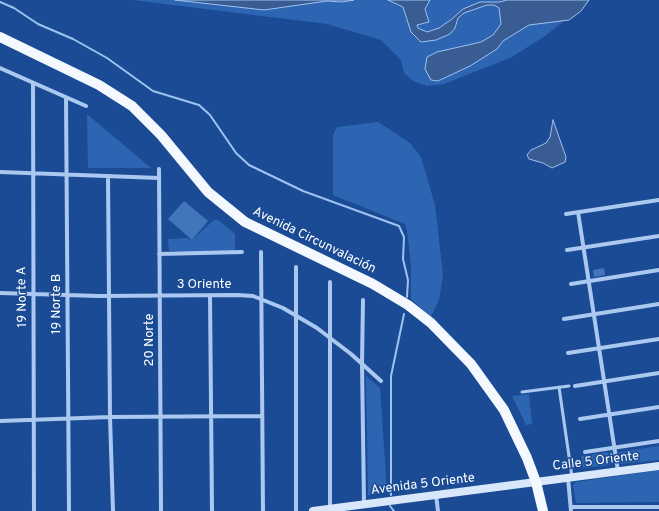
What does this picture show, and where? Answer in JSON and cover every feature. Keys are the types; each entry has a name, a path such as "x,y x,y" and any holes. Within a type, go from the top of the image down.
{"main road":[{"name":"Avenida Circunvalación","path":"0,38 94,82 128,103 156,128 208,192 244,222 373,284 408,305 431,323 463,354 496,396 516,433 536,482 543,511"}],"street":[{"path":"0,68 86,106"},
{"name":"19 Norte A","path":"33,82 32,173 34,511"},
{"name":"19 Norte B","path":"66,97 67,418 69,511"},
{"name":"20 Norte","path":"159,169 161,511"},
{"path":"0,172 159,178"},
{"path":"108,176 110,417 113,511"},
{"path":"566,214 659,200"},
{"path":"578,212 618,471"},
{"path":"567,250 659,236"},
{"path":"159,254 242,252"},
{"path":"261,252 263,511"},
{"path":"296,267 296,511"},
{"path":"571,284 659,270"},
{"path":"330,282 330,509"},
{"name":"3 Oriente","path":"0,293 110,296 245,295 262,299 295,314 329,336 381,381"},
{"path":"210,295 212,511"},
{"path":"364,300 362,363 364,504"},
{"path":"564,319 659,304"},
{"path":"568,353 659,339"},
{"path":"575,386 659,373"},
{"path":"580,419 659,407"},
{"path":"0,420 160,416 262,416"},
{"path":"585,452 659,441"},
{"name":"Calle 5 Oriente","path":"536,482 659,466"},
{"path":"570,477 571,509 659,507"},
{"name":"Avenida 5 Oriente","path":"313,511 536,482"},
{"path":"436,495 438,511"}],"lane":[{"path":"522,392 569,386"},
{"path":"559,387 570,477"}],"shaded area":[{"path":"133,0 590,0 545,36 512,57 444,84 427,86 413,81 404,73 401,60 381,40 327,24"},
{"path":"175,0 354,0 342,2 327,1 264,10"},
{"path":"388,0 430,0 425,9 429,22 417,25 418,28 427,32 439,28 463,9 480,2 500,2 507,0 589,0 581,11 569,20 529,25 503,41 497,49 470,66 438,81 431,80 425,69 427,57 437,52 481,42 493,35 501,24 499,8 494,5 487,5 464,13 458,18 455,28 450,34 436,40 421,42 411,32 403,7"},
{"path":"87,114 151,168 88,168"},
{"path":"553,120 566,157 565,162 552,168 543,163 529,159 527,155 531,150 546,143 550,137"},
{"path":"378,122 410,143 421,157 435,205 443,275 439,300 431,317 411,299 411,266 405,224 333,195 333,135 337,127"},
{"path":"214,220 218,220 235,234 235,252 169,251 168,239 186,238 192,240"},
{"path":"366,376 380,388 387,492 368,495"},
{"path":"529,394 532,424 526,425 512,396"},
{"path":"659,446 659,460 620,464 619,452"},
{"path":"608,452 610,465 583,468 581,456"},
{"path":"659,470 659,502 576,503 573,485 576,482"}],"building":[{"path":"184,201 208,221 192,240 168,219"},
{"path":"604,268 605,275 594,277 593,270"}],"waterway":[{"path":"0,2 14,8 38,24 73,39 107,58 153,91 199,105 210,115 236,153 249,165 303,191 399,226 404,237 403,259 408,280 407,297"},
{"path":"391,495 391,376 404,314"},
{"path":"390,506 394,511"}]}
